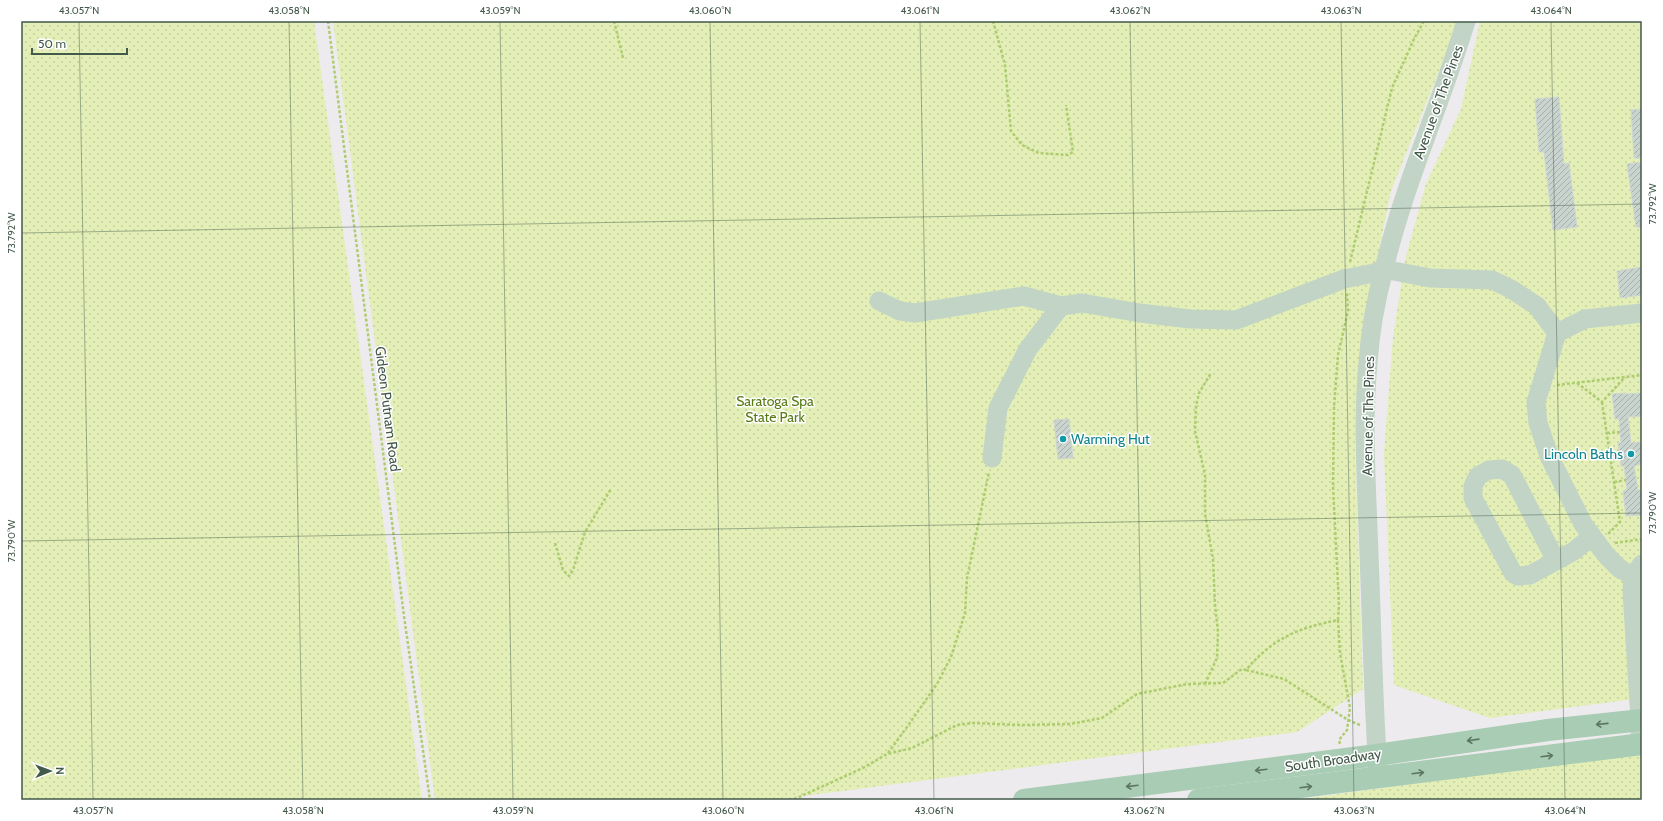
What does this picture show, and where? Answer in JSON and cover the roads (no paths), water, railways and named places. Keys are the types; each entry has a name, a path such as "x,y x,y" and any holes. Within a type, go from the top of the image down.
{"main road":[{"name":"South Broadway","path":"1024,800 1377,755 1541,731 1641,720"},
{"name":"South Broadway","path":"1198,800 1641,744"}],"street":[{"name":"Avenue of The Pines","path":"1379,778 1368,520 1366,404 1368,363 1373,325 1384,269 1400,207 1466,21"},
{"path":"879,301 900,311 915,314 1024,296 1060,306 1082,304 1190,319 1236,320 1347,279 1374,273 1384,269 1430,278 1492,280 1511,289 1537,306 1557,333"},
{"path":"992,458 998,408 1028,349 1060,306"},
{"path":"1641,744 1641,720 1632,612 1637,570 1620,569 1598,537 1583,524 1546,449 1538,423 1536,402 1557,333 1585,319 1642,313"},
{"path":"1556,561 1512,474 1502,469 1489,470 1478,476 1473,486 1473,498 1513,573 1518,576 1530,575 1556,561 1574,551 1598,537"}],"place":[{"name":"Warming Hut","path":"1063,439"},
{"name":"Lincoln Baths","path":"1631,454"}],"park label":[{"name":"Saratoga Spa State Park","path":"775,410"}]}
